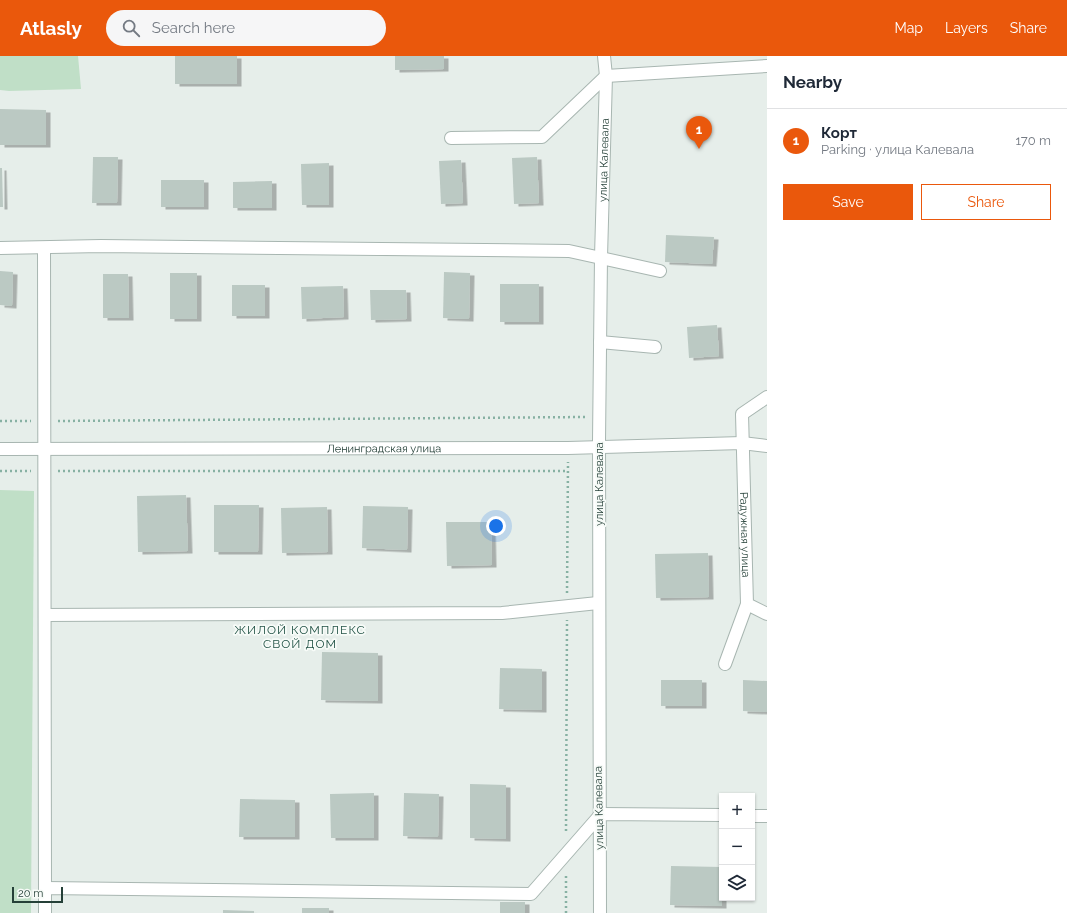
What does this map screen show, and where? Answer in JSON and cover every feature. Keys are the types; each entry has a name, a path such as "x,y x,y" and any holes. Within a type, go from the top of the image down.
{"street":[{"name":"улица Калевала","path":"600,913 601,814 598,780 598,603 601,257 606,76 604,56"},
{"path":"451,138 542,137 606,76 767,66"},
{"path":"0,248 109,246 569,250 660,271"},
{"path":"44,248 45,913"},
{"path":"600,342 655,347"},
{"name":"Радужная улица","path":"747,604 742,414 767,397"},
{"name":"Ленинградская улица","path":"0,449 600,448 742,444 767,446"},
{"path":"45,615 502,614 598,603"},
{"path":"725,664 747,604 767,614"},
{"path":"45,888 531,894 601,814 719,815"},
{"path":"755,816 767,816"}],"path":[{"path":"0,421 599,417"},
{"path":"566,913 568,448"},
{"path":"0,471 568,471"}],"green space":[{"path":"0,56 78,56 81,89 0,90"},
{"path":"0,490 34,491 31,913 0,913"}],"building":[{"path":"175,56 237,56 237,84 175,84"},
{"path":"395,56 444,56 444,69 395,70"},
{"path":"0,109 46,110 46,145 0,145"},
{"path":"93,157 118,157 117,203 92,203"},
{"path":"537,157 539,203 514,204 512,158"},
{"path":"461,160 463,203 441,204 439,161"},
{"path":"329,163 329,205 302,205 301,164"},
{"path":"0,168 2,168 3,207 0,207"},
{"path":"161,180 204,180 204,207 161,207"},
{"path":"272,181 272,208 233,208 233,182"},
{"path":"666,235 714,237 712,264 665,262"},
{"path":"0,271 13,272 12,306 0,305"},
{"path":"444,272 470,273 469,319 443,318"},
{"path":"170,273 197,273 197,319 170,319"},
{"path":"103,274 128,274 129,318 103,318"},
{"path":"500,284 539,284 539,322 500,322"},
{"path":"232,285 265,285 265,316 232,316"},
{"path":"343,286 344,317 302,319 301,287"},
{"path":"370,290 406,290 407,319 371,320"},
{"path":"717,325 719,356 689,358 687,327"},
{"path":"186,495 188,551 138,552 137,496"},
{"path":"214,505 259,505 258,552 214,552"},
{"path":"363,506 408,507 407,550 362,548"},
{"path":"327,507 328,552 282,553 281,508"},
{"path":"446,522 491,522 492,565 447,566"},
{"path":"708,553 709,597 656,598 655,554"},
{"path":"322,652 378,653 378,701 321,700"},
{"path":"500,668 542,669 542,710 499,709"},
{"path":"661,680 702,680 702,706 661,706"},
{"path":"743,680 767,681 767,712 743,711"},
{"path":"470,784 506,785 506,839 470,838"},
{"path":"374,793 374,838 331,838 330,794"},
{"path":"404,793 439,794 438,837 403,836"},
{"path":"240,799 295,800 295,837 239,837"},
{"path":"671,866 719,867 719,901 722,901 722,906 670,905"},
{"path":"500,902 525,902 525,913 500,913"},
{"path":"302,908 329,908 329,913 302,913"},
{"path":"223,910 254,911 254,913 223,913"}],"place":[{"name":"Корт","path":"699,149"}],"district":[{"name":"ЖИЛОЙ КОМПЛЕКС СВОЙ ДОМ","path":"300,637"}]}
